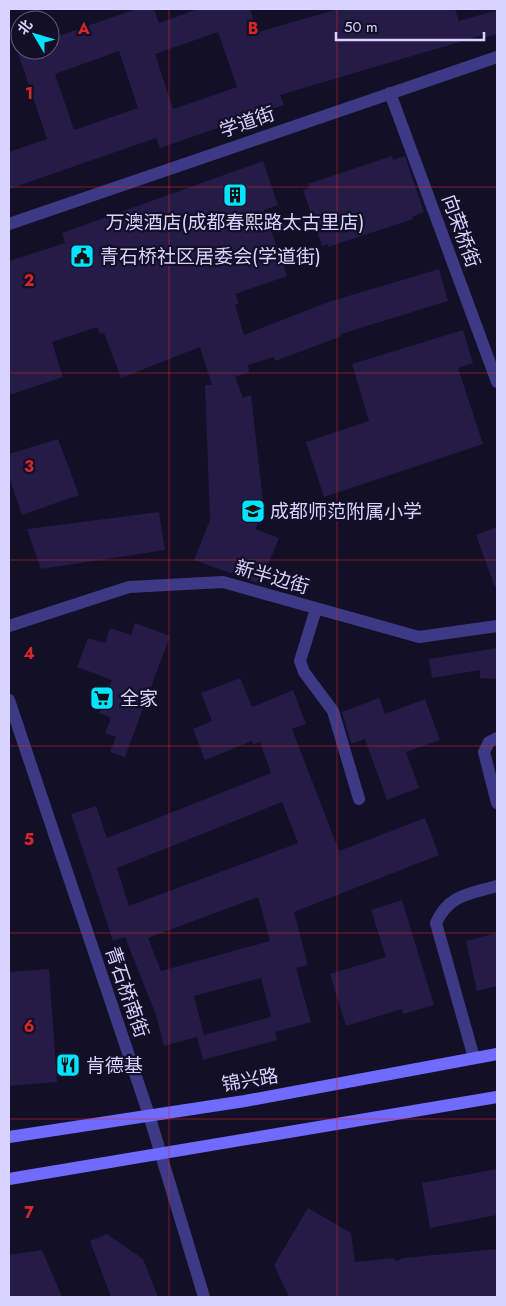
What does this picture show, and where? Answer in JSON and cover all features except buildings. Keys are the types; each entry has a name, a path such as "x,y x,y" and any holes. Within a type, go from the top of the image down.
{"main road":[{"name":"锦兴路","path":"9,1137 246,1101 497,1054"},
{"path":"9,1179 497,1097"}],"street":[{"name":"学道街","path":"9,224 497,57"},
{"name":"向荣桥街","path":"390,93 497,382"},
{"name":"新半边街","path":"9,626 129,586 223,582 419,637 497,626"},
{"path":"316,609 300,661 304,672 333,712 359,799"},
{"name":"青石桥南街","path":"9,700 149,1116 204,1297"},
{"path":"497,738 489,742 484,752 497,802"},
{"path":"474,1058 436,922 442,909 453,899 497,886"}],"place":[{"name":"万澳酒店(成都春熙路太古里店)","path":"235,195"},
{"name":"青石桥社区居委会(学道街)","path":"82,256"},
{"name":"成都师范附属小学","path":"253,511"},
{"name":"全家","path":"102,698"},
{"name":"肯德基","path":"68,1065"}]}
